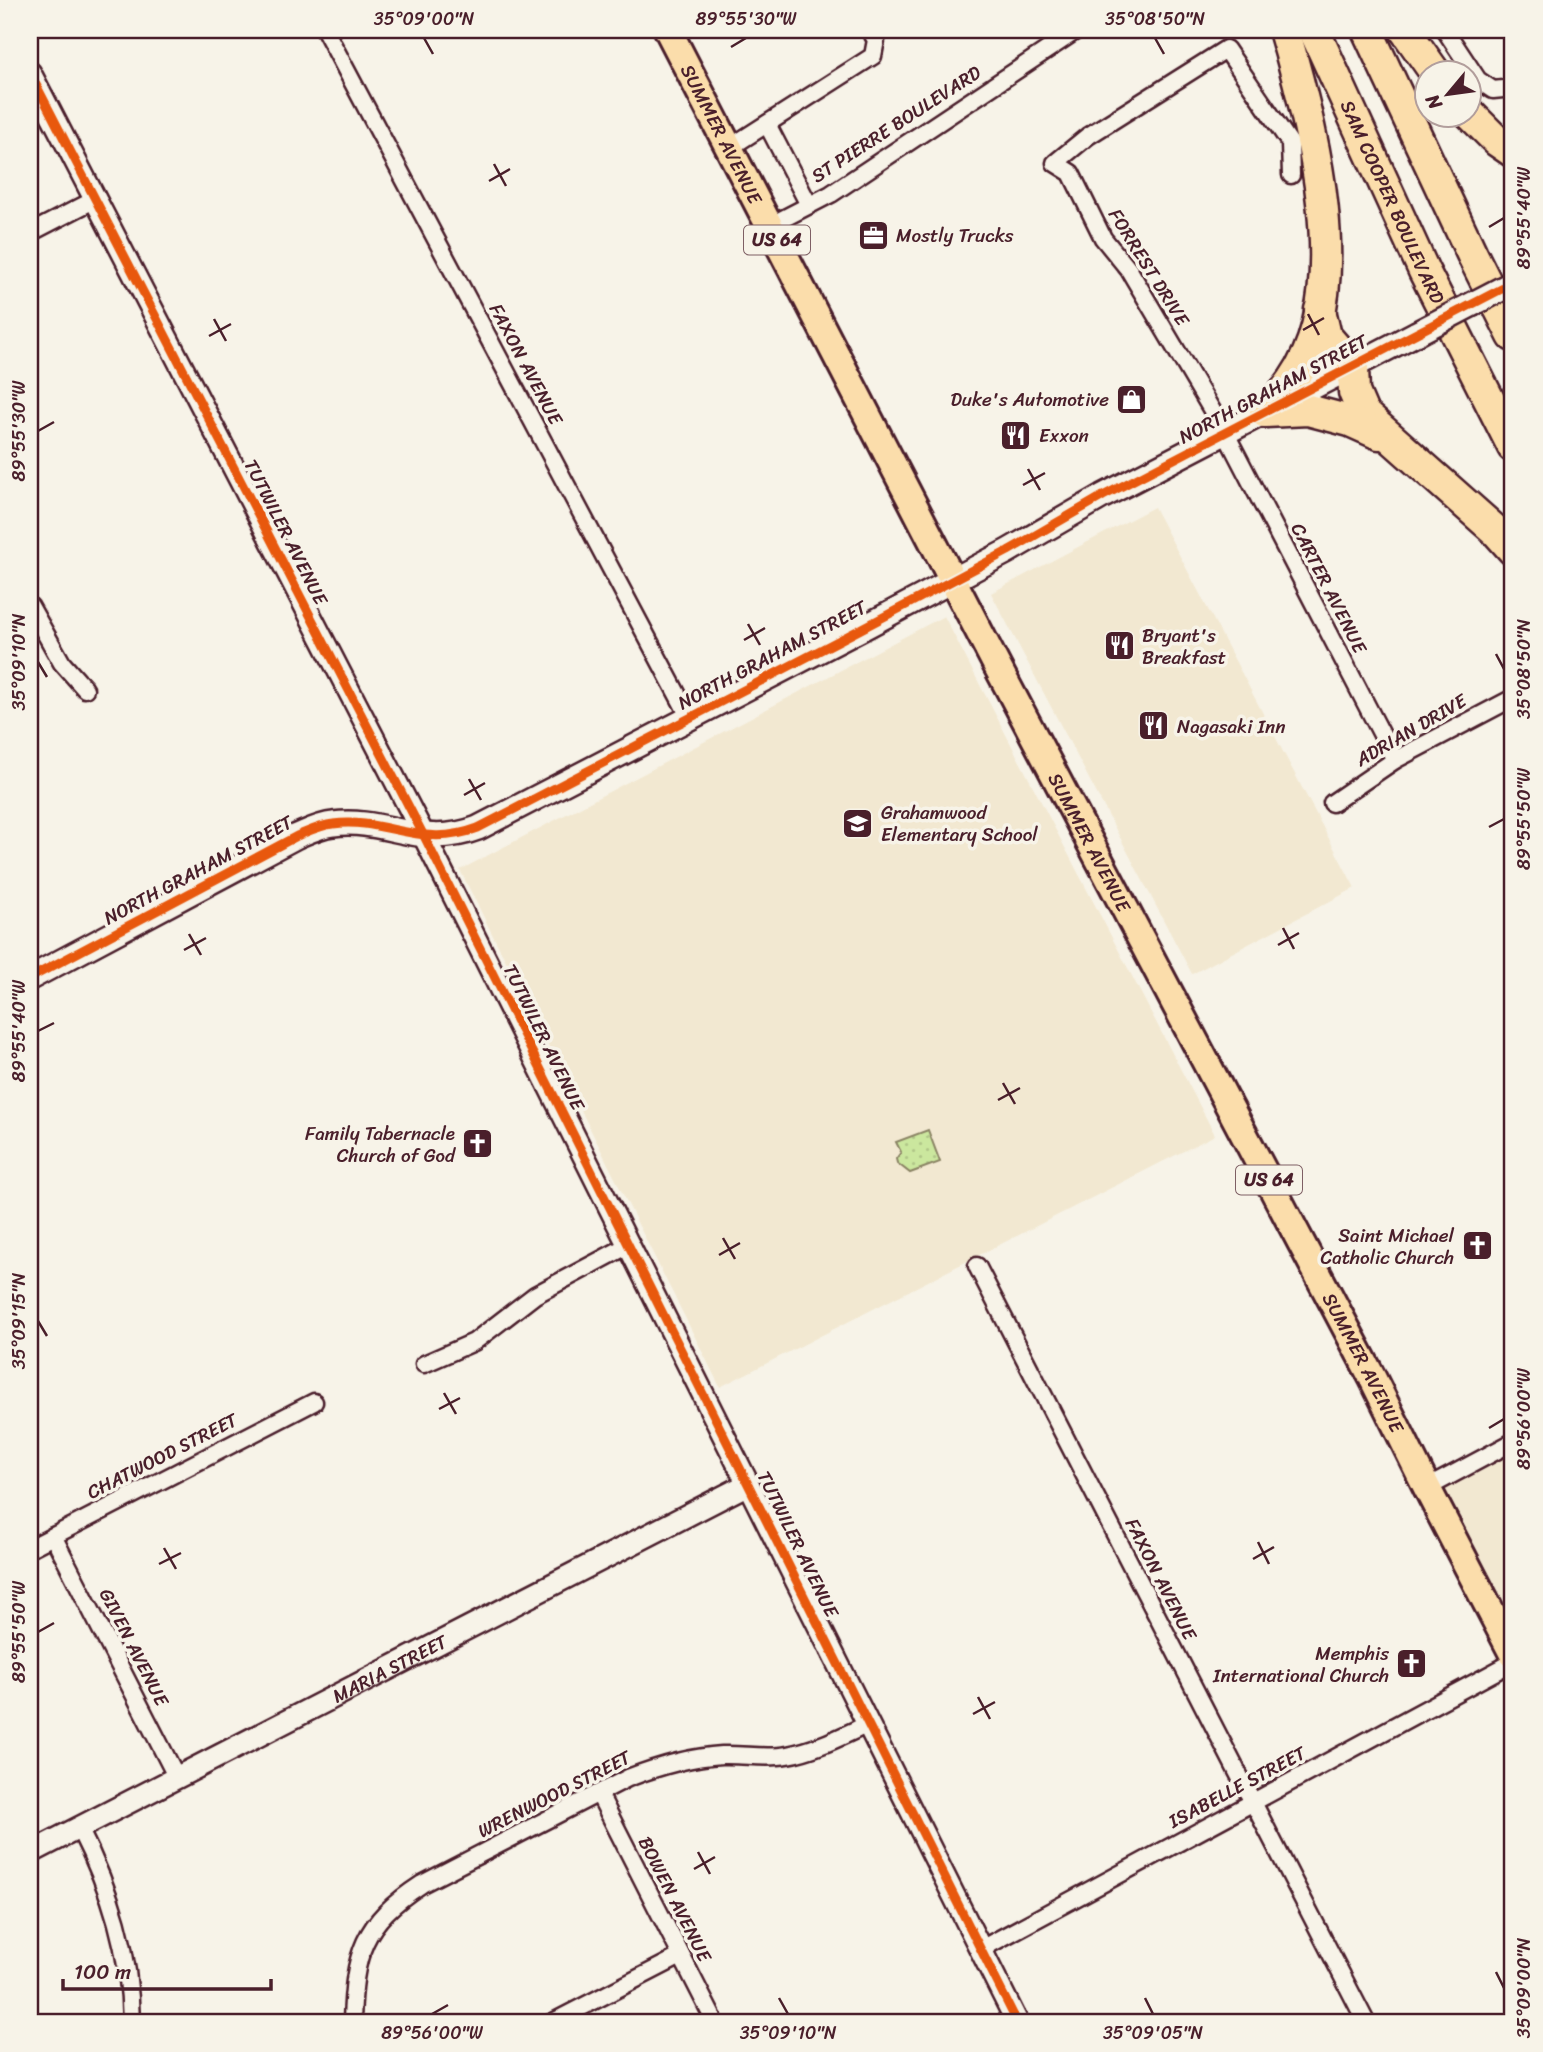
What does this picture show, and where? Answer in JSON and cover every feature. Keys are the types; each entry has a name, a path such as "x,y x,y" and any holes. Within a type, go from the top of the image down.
{"highway":[{"path":"1265,412 1294,380 1310,346 1320,310 1326,259 1320,187 1307,107 1284,30"},
{"name":"SAM COOPER BOULEVARD","path":"1314,30 1424,271 1513,447"},
{"path":"1367,30 1513,336"},
{"path":"1405,30 1426,60"},
{"path":"1484,128 1513,152"},
{"path":"1320,310 1326,336 1353,367 1354,392 1363,413 1497,532 1513,550"},
{"path":"1265,412 1308,410 1350,421 1392,439"}],"main road":[{"name":"SUMMER AVENUE","path":"668,30 953,580 1372,1377 1513,1654"},
{"name":"NORTH GRAHAM STREET","path":"30,978 285,842 317,828 334,823 362,824 443,837 478,828 953,580 1103,496 1513,283"}],"street":[{"name":"FAXON AVENUE","path":"325,30 690,718"},
{"path":"729,148 873,56 876,40 870,30"},
{"name":"ST PIERRE BOULEVARD","path":"769,226 831,194 1077,30"},
{"path":"1445,30 1478,80 1493,90 1513,88"},
{"name":"FORREST DRIVE","path":"1226,434 1129,270 1103,238 1071,173 1055,163 1088,136 1226,49 1290,143 1291,174"},
{"name":"TUTWILER AVENUE","path":"30,73 424,836 1017,2022"},
{"path":"767,124 809,205"},
{"path":"30,233 94,200"},
{"name":"CARTER AVENUE","path":"1226,434 1395,760"},
{"path":"30,606 65,668 85,689"},
{"name":"ADRIAN DRIVE","path":"1332,803 1395,760 1513,698"},
{"path":"424,1364 474,1342 535,1295 627,1246"},
{"name":"FAXON AVENUE","path":"976,1266 1366,2022"},
{"name":"CHATWOOD STREET","path":"30,1548 314,1402"},
{"path":"1427,1488 1513,1442"},
{"name":"MARIA STREET","path":"30,1853 748,1484"},
{"name":"GIVEN AVENUE","path":"53,1536 177,1778"},
{"name":"ISABELLE STREET","path":"981,1949 1513,1662"},
{"name":"WRENWOOD STREET","path":"352,2022 354,1977 360,1954 370,1933 393,1905 422,1884 628,1778 659,1766 693,1758 724,1755 786,1755 834,1740 868,1724"},
{"name":"BOWEN AVENUE","path":"599,1794 715,2022"},
{"path":"79,1828 106,1886 121,1931 128,1966 131,2022"},
{"path":"553,2022 681,1956"}],"shaded area":[{"path":"1154,507 1355,888 1192,974 991,593"},
{"path":"944,616 1215,1135 720,1387 460,870"},
{"path":"1513,1442 1513,1654 1427,1488"}],"green space":[{"path":"928,1130 940,1162 910,1173 897,1163 896,1159 901,1152 896,1142"}],"cycle path":[{"path":"30,73 424,836 1017,2022"},
{"path":"30,978 297,836 320,827 352,823 438,836 478,828 1008,551 1103,496 1513,283"}],"place":[{"name":"Mostly Trucks","path":"873,235"},
{"name":"Duke's Automotive","path":"1132,399"},
{"name":"Exxon","path":"1016,435"},
{"name":"Bryant's Breakfast","path":"1119,646"},
{"name":"Nagasaki Inn","path":"1154,726"},
{"name":"Grahamwood Elementary School","path":"858,823"},
{"name":"Family Tabernacle Church of God","path":"478,1144"},
{"name":"Saint Michael Catholic Church","path":"1477,1246"},
{"name":"Memphis International Church","path":"1412,1664"}]}
